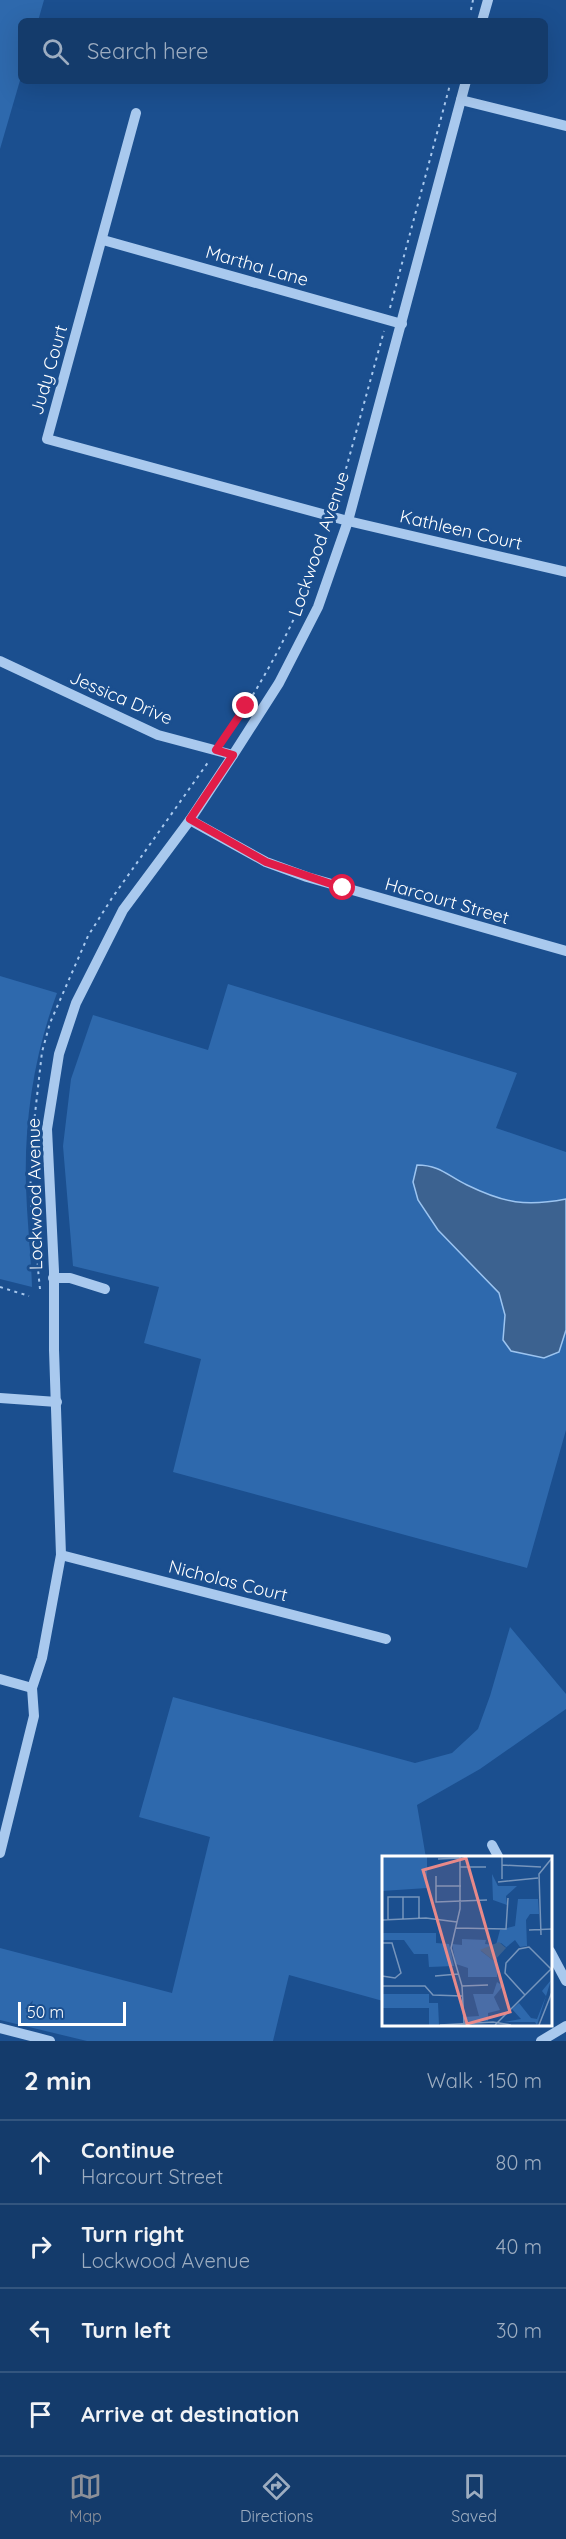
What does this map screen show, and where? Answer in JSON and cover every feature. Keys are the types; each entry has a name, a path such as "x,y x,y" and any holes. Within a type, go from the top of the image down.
{"street":[{"path":"483,18 488,0"},
{"name":"Lockwood Avenue","path":"0,1853 34,1716 32,1688 42,1658 61,1555 47,1129 59,1054 76,1003 123,910 190,819 233,755 279,683 318,607 348,521 465,84"},
{"path":"461,100 566,126"},
{"name":"Judy Court","path":"136,113 47,440 348,521"},
{"name":"Martha Lane","path":"103,240 402,324"},
{"name":"Kathleen Court","path":"348,521 566,572"},
{"name":"Jessica Drive","path":"0,661 158,735 233,755"},
{"name":"Harcourt Street","path":"190,819 266,862 307,877 566,951"},
{"path":"53,1278 70,1278 105,1289"},
{"path":"0,1398 57,1401"},
{"name":"Nicholas Court","path":"61,1555 386,1639"},
{"path":"0,1679 32,1688"},
{"path":"492,1845 498,1856"},
{"path":"551,1955 566,1981"},
{"path":"541,2041 566,2026"},
{"path":"0,2028 50,2041"}],"path":[{"path":"40,1289 31,1200 30,1158 42,1052 50,1023 88,936 246,706 273,660 313,573 333,517 451,84"},
{"path":"0,1287 29,1296"}],"shaded area":[{"path":"0,0 44,0 39,18 18,18 19,84 0,149"},
{"path":"0,976 57,993 42,1040 29,1113 26,1187 32,1287 0,1279"},
{"path":"228,984 517,1073 496,1128 566,1152 566,1199 526,1203 504,1199 466,1185 438,1230 499,1293 505,1315 503,1340 559,1352 566,1330 566,1430 527,1568 173,1472 201,1359 144,1343 159,1287 73,1266 63,1146 71,1079 93,1015 208,1050"},
{"path":"417,1165 438,1169 492,1196 515,1202 539,1203 566,1199 566,1330 559,1352 544,1358 511,1351 503,1340 505,1315 499,1293 438,1230 418,1200 413,1182"},
{"path":"510,1627 566,1694 566,1709 480,1769 417,1805 426,1856 382,1856 382,2001 289,1975 273,2041 87,2041 0,2020 0,1948 172,1993 210,1837 139,1817 173,1697 415,1763 452,1753 478,1729"}],"route":[{"path":"246,706 216,750 233,755 190,819 266,862 343,888"}]}
